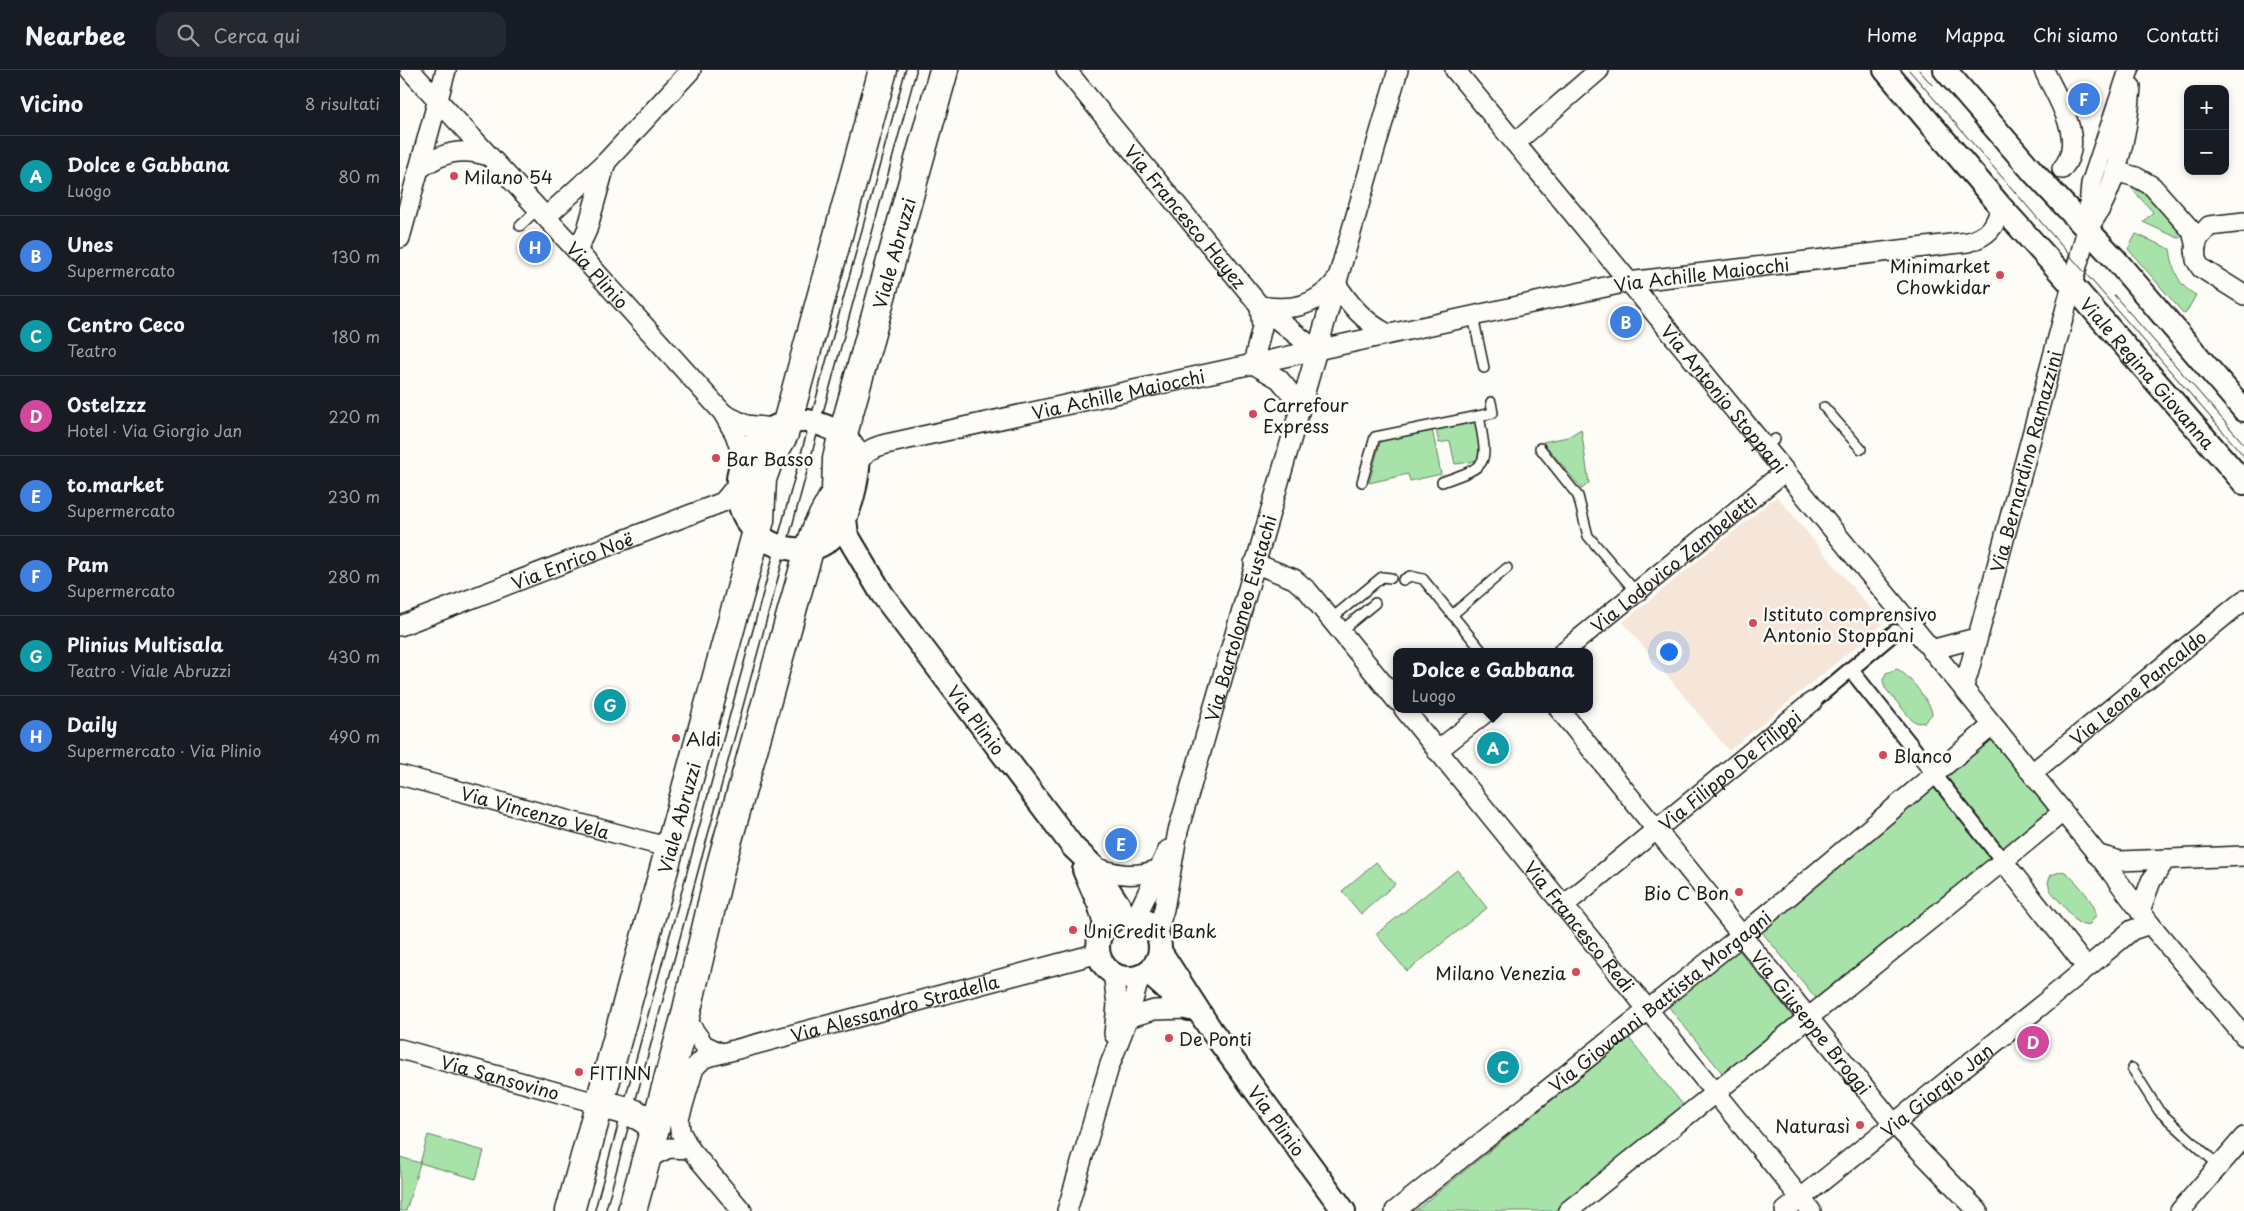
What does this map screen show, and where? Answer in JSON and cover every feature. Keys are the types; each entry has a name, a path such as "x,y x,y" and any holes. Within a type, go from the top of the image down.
{"main road":[{"name":"Viale Abruzzi","path":"570,1211 757,532 761,515 762,479 767,465 782,438 780,426 883,70"},
{"name":"Viale Abruzzi","path":"632,1211 646,1159 667,1130 685,1018 722,862 809,550 818,525 836,492 838,460 843,436 944,70"},
{"path":"600,1104 628,1112 667,1130"}],"street":[{"name":"Via Plinio","path":"410,70 578,251 723,414 735,434 743,458"},
{"path":"400,238 446,70"},
{"path":"542,213 606,162 691,70"},
{"name":"Via Francesco Hayez","path":"1066,70 1260,306 1316,350"},
{"name":"Via Bartolomeo Eustachi","path":"1067,1211 1109,1067 1143,974 1155,964 1178,831 1335,282 1398,70"},
{"name":"Via Antonio Stoppani","path":"1455,70 1628,282 1770,443 1784,472 2032,773 2145,918 2244,1036"},
{"path":"1515,144 1599,70"},
{"path":"1885,70 2000,207"},
{"path":"1945,70 2034,173 2087,229 2244,410"},
{"path":"2044,70 2072,136 2071,154 2062,168"},
{"path":"2087,229 2089,196 2103,145 2131,70"},
{"path":"2087,229 2102,206 2115,170 2128,110 2131,70"},
{"path":"2034,173 2066,169 2083,163 2103,145"},
{"path":"419,169 449,153 473,151 489,156"},
{"path":"578,251 587,230 606,162"},
{"path":"2115,170 2136,177 2152,186 2192,231 2196,260 2201,268 2244,295"},
{"name":"Via Achille Maiocchi","path":"858,466 865,452 880,445 1628,282 1968,242 1980,238 1994,227 2000,207"},
{"name":"Viale Regina Giovanna","path":"2000,207 2072,285 2244,483"},
{"path":"2195,251 2198,239 2209,226 2244,222"},
{"name":"Via Bernardino Ramazzini","path":"1962,688 2087,229"},
{"path":"1300,404 1279,379 1253,364 1262,328 1260,306 1289,308 1308,304 1320,297 1335,282 1355,310 1368,323 1388,334"},
{"name":"Via Plinio","path":"723,414 746,425 780,426"},
{"path":"800,421 815,423 843,436 854,448 858,466 853,496 845,519 826,543 809,550 782,547 757,532 746,519 741,507 737,485 743,458 754,442 780,426 800,421"},
{"name":"Via Lodovico Zambeletti","path":"1568,648 1784,472"},
{"name":"Via Enrico Noë","path":"400,626 723,502 737,485"},
{"name":"Via Plinio","path":"845,519 847,535 882,594 1073,847 1094,867 1131,917"},
{"name":"Via Plinio","path":"809,550 831,553 844,558 882,594"},
{"path":"1254,563 1294,579 1308,591 1393,695"},
{"name":"Via Leone Pancaldo","path":"2032,773 2244,600"},
{"name":"Via Filippo De Filippi","path":"1563,906 1895,632"},
{"path":"1931,650 1976,638"},
{"path":"1851,670 1928,780 1997,865 2086,967"},
{"name":"Via Francesco Redi","path":"1407,713 1806,1205"},
{"path":"1437,751 1485,713"},
{"name":"Via Giuseppe Broggi","path":"1562,713 1894,1124 1978,1211"},
{"name":"Via Giovanni Battista Morgagni","path":"1395,1211 1741,935 1987,730 1997,730"},
{"name":"Via Vincenzo Vela","path":"400,775 670,848"},
{"path":"1568,1211 2059,815 2061,810"},
{"name":"Via Bartolomeo Eustachi","path":"1131,917 1159,869 1178,831"},
{"name":"Via Plinio","path":"1073,847 1099,904 1106,926"},
{"path":"2096,854 2120,861 2244,856"},
{"path":"2145,918 2151,881 2166,859"},
{"path":"1094,867 1130,876 1147,874 1159,869"},
{"path":"1143,974 1129,978 1113,972 1104,964 1099,954 1100,939 1106,926 1115,920 1131,917 1150,924 1158,942"},
{"name":"Via Giorgio Jan","path":"1785,1211 1806,1205 1894,1124 2048,1000 2145,918"},
{"name":"Via Plinio","path":"1158,942 1211,1030 1344,1211"},
{"name":"Via Alessandro Stradella","path":"694,1068 704,1058 720,1053 1099,954"},
{"name":"Via Bartolomeo Eustachi","path":"1109,1067 1117,1005 1113,972"},
{"name":"Via Plinio","path":"1143,974 1189,1009 1211,1030"},
{"path":"1128,1018 1154,1010 1189,1009"},
{"path":"685,1018 704,1045 720,1053"},
{"name":"Via Sansovino","path":"400,1050 600,1104"},
{"name":"Viale Abruzzi","path":"667,1130 679,1119 694,1068"},
{"path":"667,1130 700,1158 742,1211"},
{"path":"2180,1211 2244,1137"},
{"path":"646,1159 669,1148 690,1148"}],"lane":[{"name":"Viale Abruzzi","path":"600,1211 911,70"},
{"path":"520,226 542,213"},
{"path":"1473,316 1484,368"},
{"path":"1362,482 1375,438 1493,413 1491,402"},
{"path":"1824,407 1861,450"},
{"path":"1442,482 1474,471 1481,464 1485,449 1479,416"},
{"path":"1540,448 1578,496 1588,536 1636,592"},
{"path":"1452,615 1507,568"},
{"path":"1403,580 1410,576 1423,579 1480,648"},
{"path":"1336,625 1382,577 1391,578"},
{"path":"1336,625 1375,603"},
{"path":"2132,1068 2159,1111 2219,1166"}],"shaded area":[{"name":"Istituto comprensivo Antonio Stoppani","path":"1777,496 1883,624 1729,751 1623,622"}],"green space":[{"path":"2134,182 2144,187 2183,234 2181,237 2178,238 2143,222 2153,212 2132,189"},
{"path":"2136,234 2170,249 2177,276 2184,286 2196,295 2186,313 2184,314 2128,249"},
{"path":"1475,421 1481,453 1476,460 1455,464 1450,441 1439,443 1436,429"},
{"path":"1432,429 1441,474 1410,481 1408,474 1369,483 1381,439"},
{"path":"1581,429 1589,483 1582,489 1543,442 1568,437"},
{"path":"1897,669 1912,682 1928,703 1932,714 1925,722 1918,723 1912,720 1885,688 1883,680 1886,673"},
{"path":"1990,735 2052,813 1986,866 1984,863 1816,998 1761,931"},
{"path":"1376,862 1395,884 1361,914 1342,891"},
{"path":"1457,870 1487,908 1407,971 1376,934"},
{"path":"2063,871 2078,884 2093,904 2096,915 2090,924 2083,925 2077,922 2050,890 2048,882 2051,875"},
{"path":"1738,949 1793,1017 1723,1074 1668,1006"},
{"path":"1629,1038 1684,1106 1554,1211 1415,1211"},
{"path":"428,1135 484,1151 476,1179 420,1163"},
{"path":"400,1157 420,1163 406,1211 400,1211"}],"tram line":[{"path":"1909,70 2244,456"},
{"path":"1919,70 1932,85"},
{"path":"2114,295 2244,444"}],"place":[{"name":"Pam","path":"2084,99"},
{"name":"Milano 54","path":"454,176"},
{"name":"Daily","path":"535,247"},
{"name":"Minimarket Chowkidar","path":"2000,275"},
{"name":"Unes","path":"1626,322"},
{"name":"Carrefour Express","path":"1253,414"},
{"name":"Bar Basso","path":"716,458"},
{"name":"Istituto comprensivo Antonio Stoppani","path":"1753,623"},
{"name":"Plinius Multisala","path":"610,705"},
{"name":"Aldi","path":"676,738"},
{"name":"Dolce e Gabbana","path":"1493,748"},
{"name":"Blanco","path":"1883,755"},
{"name":"to.market","path":"1121,844"},
{"name":"Bio C Bon","path":"1739,892"},
{"name":"UniCredit Bank","path":"1073,930"},
{"name":"Milano Venezia","path":"1576,972"},
{"name":"De Ponti","path":"1169,1038"},
{"name":"Ostelzzz","path":"2033,1042"},
{"name":"Centro Ceco","path":"1503,1067"},
{"name":"FITINN","path":"579,1072"},
{"name":"Naturasì","path":"1860,1125"}]}
